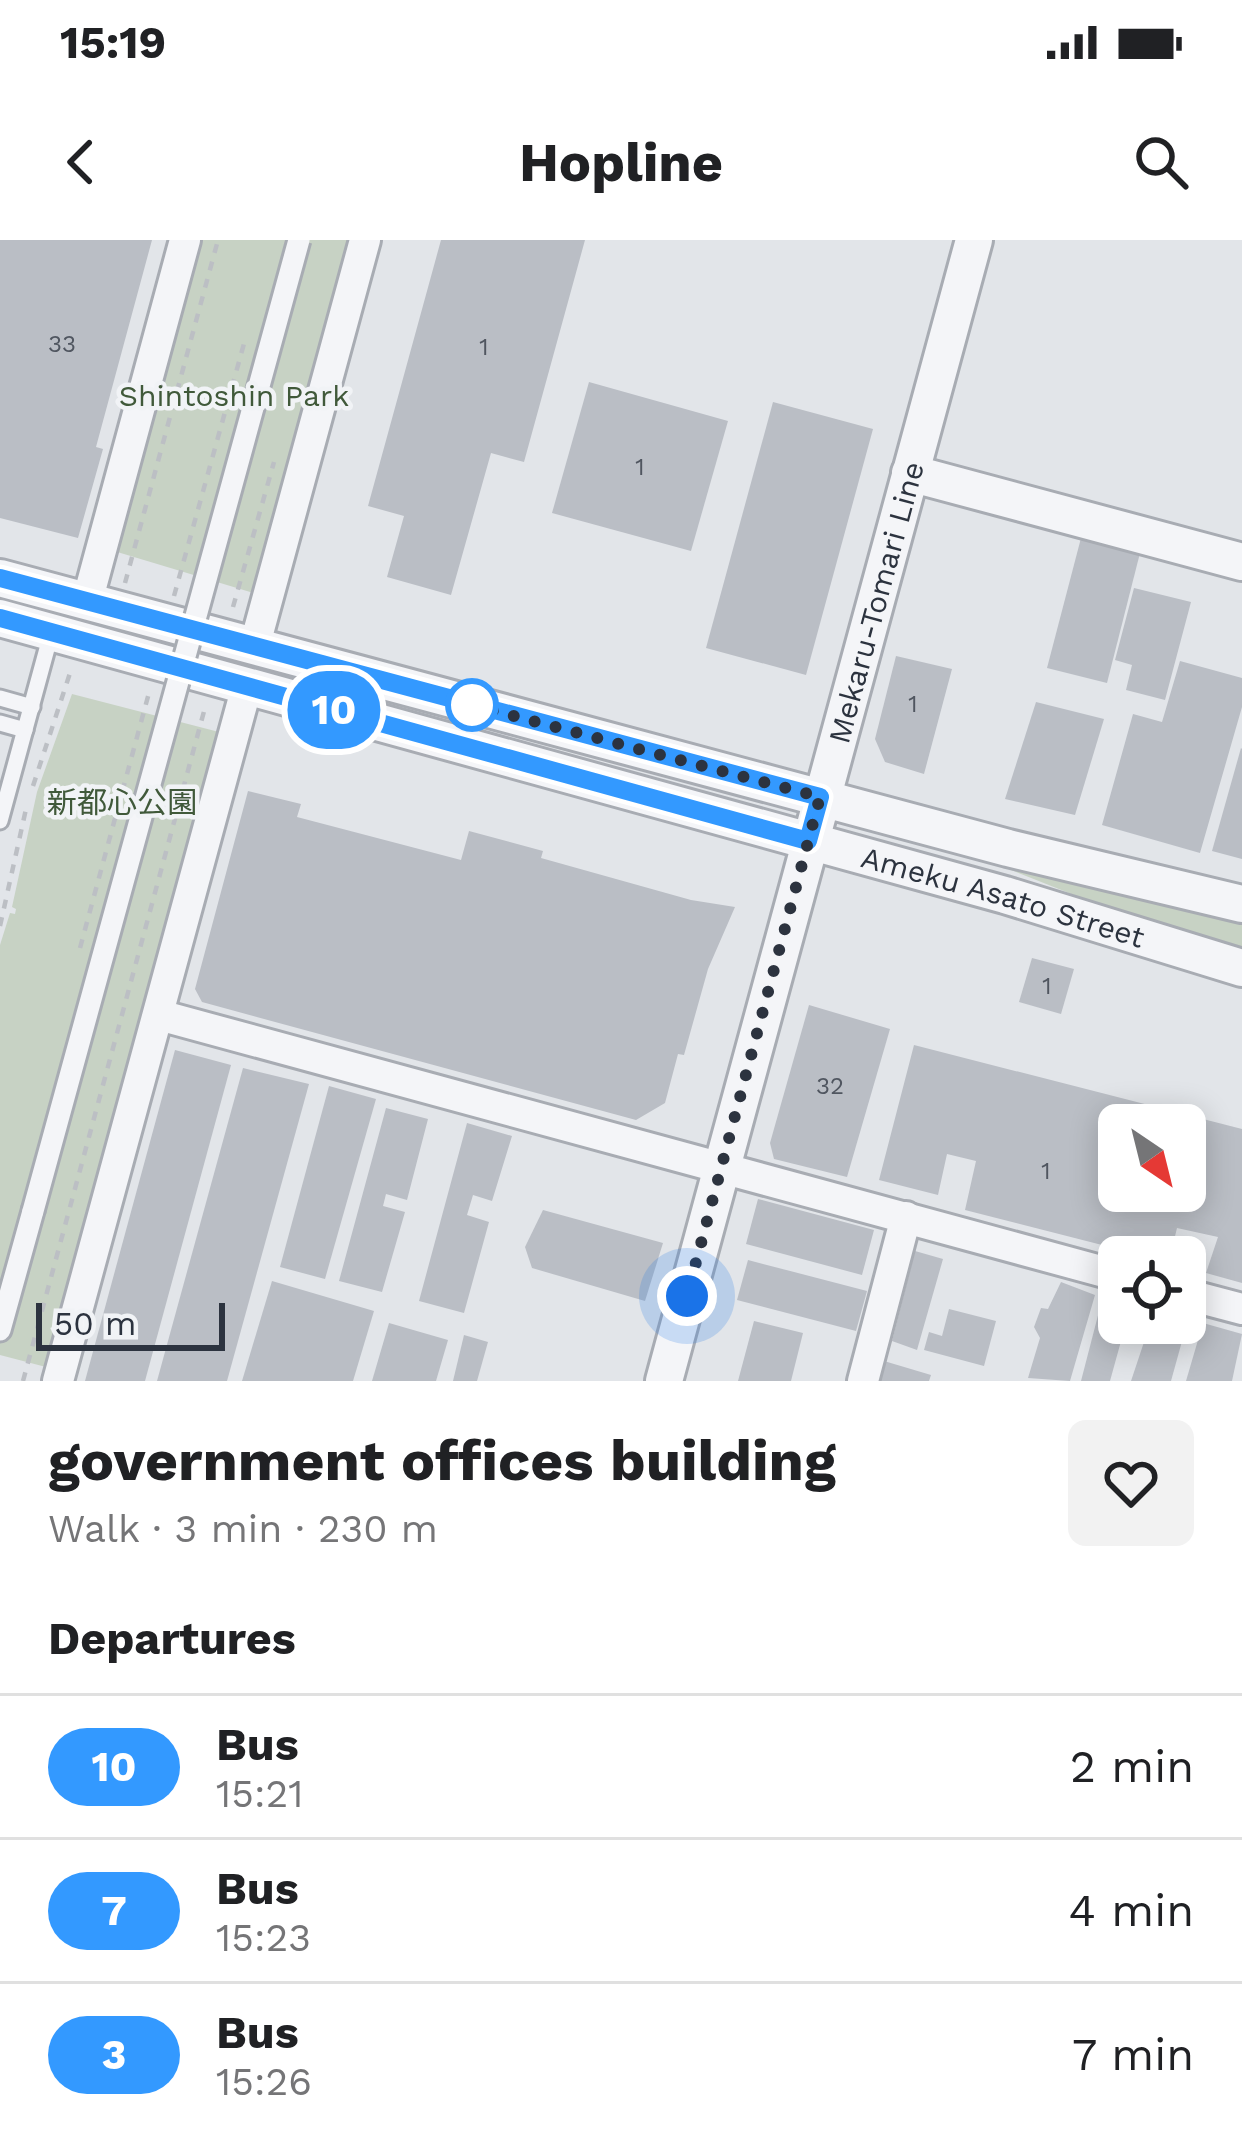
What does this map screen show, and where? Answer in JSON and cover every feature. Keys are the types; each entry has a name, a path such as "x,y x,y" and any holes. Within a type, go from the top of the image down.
{"street":[{"path":"87,602 185,240"},
{"path":"0,1330 298,240"},
{"path":"254,648 365,240"},
{"name":"Mekaru-Tomari Line","path":"664,1381 974,240"},
{"path":"910,473 1242,562"},
{"name":"Ameku Asato Street","path":"0,578 1008,848 1242,904"},
{"name":"Ameku Asato Street","path":"0,617 1005,895 1242,968"},
{"path":"58,1381 247,686"},
{"path":"159,1015 1098,1270"},
{"path":"863,1381 906,1216"},
{"path":"1206,1300 1242,1309"}],"lane":[{"path":"0,820 52,631"},
{"path":"0,698 32,707"},
{"path":"0,723 25,730"}],"path":[{"path":"124,583 218,240"},
{"path":"0,926 28,802 72,668"},
{"path":"23,1381 206,704"}],"green space":[{"name":"Shintoshin Park","path":"199,240 353,240 257,594 114,551"},
{"name":"新都心公園","path":"72,694 219,732 46,1367 0,1355 0,945 10,913 15,914 12,907 37,792"},
{"path":"884,830 1083,886 1242,920 1242,953 1132,918 1006,868 882,834"}],"building":[{"path":"0,240 152,240 96,447 103,449 78,538 0,518"},
{"path":"441,240 585,240 524,462 491,453 451,595 387,577 404,516 368,506"},
{"path":"589,382 728,421 691,551 552,513"},
{"path":"773,402 873,429 806,675 706,648"},
{"path":"1081,538 1140,553 1107,683 1047,668"},
{"path":"1134,588 1191,602 1165,700 1126,690 1132,665 1115,660"},
{"path":"896,656 952,669 924,774 885,762 875,739"},
{"path":"1180,661 1242,678 1242,707 1200,853 1102,825 1133,714 1162,722"},
{"path":"1036,702 1104,719 1075,815 1005,799"},
{"path":"1242,749 1242,859 1212,851"},
{"path":"248,791 301,804 297,817 461,860 469,831 543,851 541,858 691,900 735,907 708,969 665,1103 636,1120 202,1002 195,989"},
{"path":"1032,958 1074,969 1061,1014 1019,1002"},
{"path":"809,1005 890,1029 847,1177 774,1159 770,1143"},
{"path":"914,1045 1144,1104 1098,1104 1098,1212 1206,1212 1206,1120 1242,1129 1242,1283 1206,1273 1218,1237 1177,1228 1175,1236 1098,1236 1098,1244 965,1210 976,1161 947,1154 938,1195 879,1180"},
{"path":"175,1050 231,1065 145,1381 85,1381"},
{"path":"243,1068 309,1084 227,1381 157,1381"},
{"path":"329,1086 376,1099 325,1279 280,1267"},
{"path":"386,1108 428,1119 407,1200 386,1194 383,1206 405,1212 382,1292 339,1281"},
{"path":"467,1123 512,1136 492,1201 473,1195 467,1215 489,1222 464,1313 419,1301"},
{"path":"758,1199 874,1230 862,1275 746,1244"},
{"path":"543,1210 663,1243 645,1301 532,1268 525,1247"},
{"path":"915,1251 943,1259 917,1350 892,1341"},
{"path":"748,1260 867,1291 856,1331 737,1300"},
{"path":"272,1281 374,1311 353,1381 242,1381"},
{"path":"1061,1282 1095,1295 1070,1381 1028,1378 1040,1338 1034,1327 1041,1308 1048,1309"},
{"path":"949,1309 996,1321 984,1366 924,1350 929,1332 942,1336"},
{"path":"1098,1315 1098,1344 1120,1344 1110,1381 1081,1381"},
{"path":"754,1321 803,1333 791,1381 738,1381"},
{"path":"389,1323 448,1340 436,1381 372,1381"},
{"path":"1206,1324 1242,1334 1232,1381 1186,1381 1197,1344 1206,1344"},
{"path":"464,1335 488,1342 477,1381 453,1381"},
{"path":"1143,1344 1181,1344 1171,1381 1131,1381"},
{"path":"884,1361 931,1375 929,1381 878,1381"}],"bus line":[{"name":"10","path":"0,578 820,797 808,841 0,618"}],"route":[{"path":"472,705 820,797 687,1296"}]}
